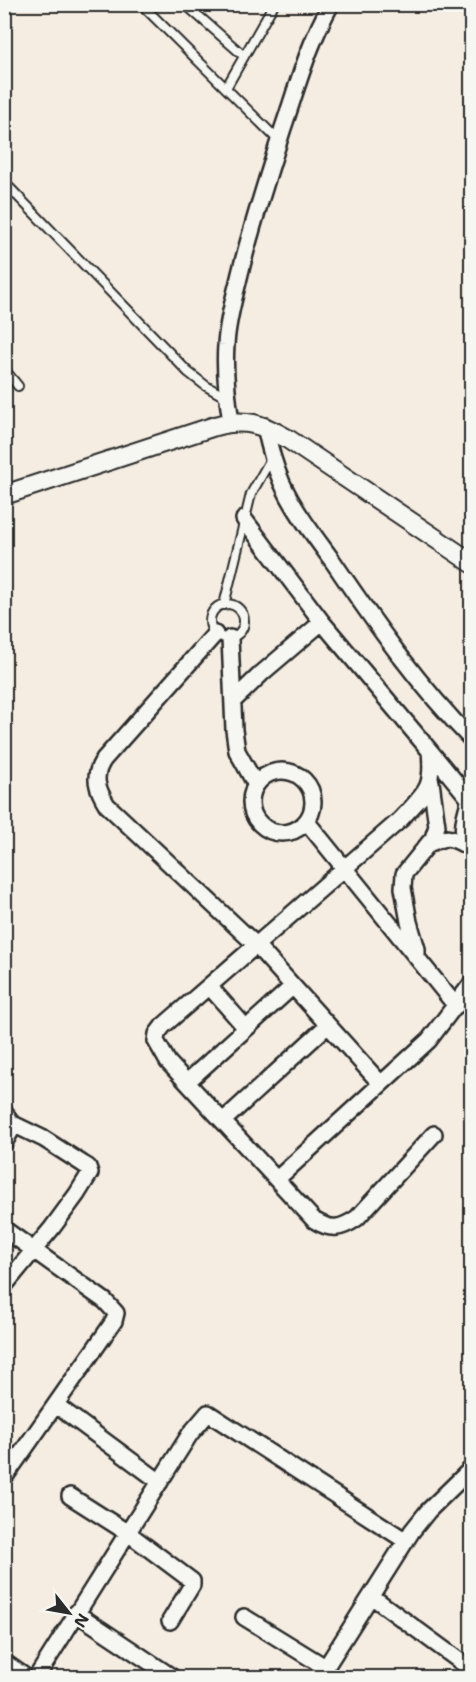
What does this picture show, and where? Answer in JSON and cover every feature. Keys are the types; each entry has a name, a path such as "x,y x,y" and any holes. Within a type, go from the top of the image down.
{"street":[{"path":"231,422 226,385 229,318 254,220 279,141 314,39 331,4"},
{"path":"4,495 231,422 250,422 264,426 288,439 471,563"},
{"path":"264,426 272,457 283,484 300,513 366,610 416,677 471,740"},
{"path":"244,519 322,622 470,801 462,836 469,849"},
{"path":"233,701 322,622"},
{"path":"223,636 233,701 237,751 256,785"},
{"path":"223,636 104,759 96,776 98,789 107,805 256,945 381,1084"},
{"path":"416,957 417,949 403,888 404,874 428,844 437,826 431,782 430,751"},
{"path":"286,771 297,774 312,790 314,801 312,813 307,822 299,829 289,833 278,834 268,831 254,815 251,805 256,785 264,777 274,772 286,771"},
{"path":"431,782 400,820 163,1026 157,1034 156,1041 159,1048 187,1082 314,1220 323,1226 333,1229 342,1227 357,1218 434,1134"},
{"path":"307,822 456,1006"},
{"path":"428,844 442,837 455,839 469,849"},
{"path":"277,1179 429,1040 471,983"},
{"path":"209,986 246,1028"},
{"path":"187,1082 293,986"},
{"path":"223,1121 328,1025"},
{"path":"4,1143 13,1131 9,1117"},
{"path":"4,1286 89,1177 89,1170 83,1164 9,1117"},
{"path":"4,1229 105,1301 116,1313 114,1321 4,1478"},
{"path":"56,1405 160,1482"},
{"path":"36,1677 160,1482 204,1416 210,1413 273,1457 406,1541"},
{"path":"244,1617 322,1672 406,1541 428,1511 471,1468"},
{"path":"70,1496 128,1533 193,1582 170,1621"},
{"path":"371,1596 471,1670"},
{"path":"76,1613 172,1677"},
{"path":"4,1662 27,1677"}],"lane":[{"path":"185,4 244,56"},
{"path":"226,88 274,4"},
{"path":"145,6 279,141"},
{"path":"4,182 188,372 228,399"},
{"path":"4,369 18,386"},
{"path":"224,604 251,494 272,457"},
{"path":"224,604 235,607 243,616 243,627 240,632 223,636 212,629 211,616 218,607 224,604"}]}
